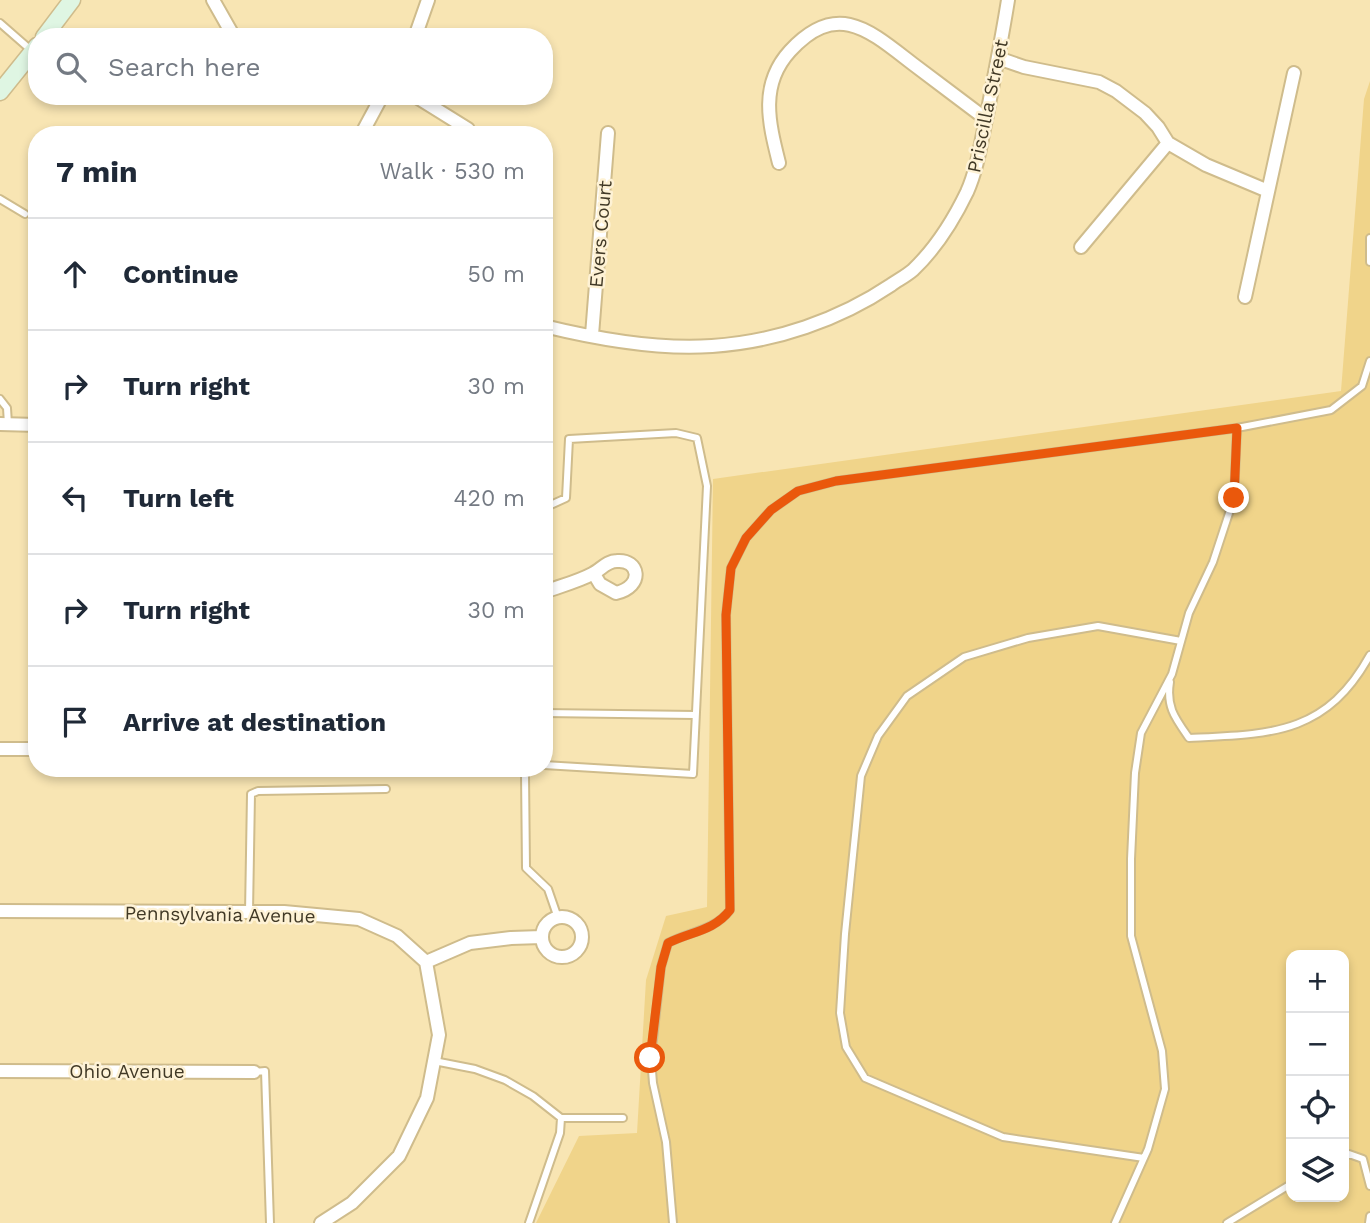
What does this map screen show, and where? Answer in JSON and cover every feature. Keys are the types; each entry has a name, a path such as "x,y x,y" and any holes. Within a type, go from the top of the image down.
{"main road":[{"path":"51,28 72,0"},
{"path":"0,92 28,56"}],"street":[{"path":"212,0 229,28"},
{"path":"418,28 428,0"},
{"name":"Priscilla Street","path":"553,328 666,346 710,347 739,344 782,335 828,318 879,293 912,270 954,217 967,191 977,161 1008,0"},
{"path":"779,163 768,121 774,78 787,54 807,33 828,24 857,26 879,36 986,119"},
{"path":"998,58 1024,67 1099,82 1145,113 1168,143 1206,165 1268,191"},
{"path":"1245,297 1294,73"},
{"path":"366,126 377,105"},
{"path":"429,105 463,126"},
{"name":"Evers Court","path":"592,335 608,133"},
{"path":"1081,247 1168,143"},
{"path":"4,424 28,425"},
{"path":"553,589 594,574"},
{"path":"0,748 28,749"},
{"name":"Pennsylvania Avenue","path":"0,911 284,912 359,919 397,936 426,962"},
{"path":"558,918 570,919 581,930 583,938 577,952 570,956 554,956 544,945 542,937 548,923 558,918"},
{"path":"321,1223 352,1203 399,1156 427,1098 439,1035 426,962 470,943 542,937"},
{"name":"Ohio Avenue","path":"0,1070 254,1072"}],"lane":[{"path":"0,23 28,44"},
{"path":"0,199 25,214"},
{"path":"1370,238 1370,262"},
{"path":"673,1223 666,1142 650,1058 661,967 668,943 681,936 708,929 722,920 730,910 726,615 731,568 746,538 771,510 798,491 836,481 1237,428 1331,410 1363,386 1370,361"},
{"path":"0,399 7,408 4,424"},
{"path":"1237,428 1234,498 1213,562 1189,613 1172,674 1167,699 1178,723 1189,738 1243,735 1290,727 1323,712 1356,680 1370,655"},
{"path":"553,504 566,498 569,439 676,433 697,438 707,486 693,774 553,766"},
{"path":"1144,1158 1003,1137 865,1079 846,1047 840,1013 845,934 862,776 877,736 907,696 964,657 1028,638 1098,625 1181,641"},
{"path":"1115,1223 1144,1158 1165,1089 1162,1051 1131,936 1131,859 1135,773 1141,733 1172,674"},
{"path":"553,713 695,715"},
{"path":"525,777 526,868 548,889 558,918"},
{"path":"249,912 251,794 258,790 386,789"},
{"path":"434,1061 475,1069 505,1080 533,1096 561,1118 623,1118"},
{"path":"254,1072 265,1071 270,1223"},
{"path":"529,1223 561,1133 561,1118"},
{"path":"1349,1154 1363,1159 1370,1186"},
{"path":"1227,1223 1286,1187"},
{"path":"1369,1223 1370,1216"}],"shaded area":[{"path":"1370,81 1370,1223 536,1223 579,1136 637,1133 646,980 666,916 707,907 713,479 1341,391 1364,99"}],"route":[{"path":"650,1058 661,967 668,943 681,936 708,929 722,920 730,910 726,615 731,568 746,538 771,510 798,491 836,481 1237,428 1234,498"}]}
